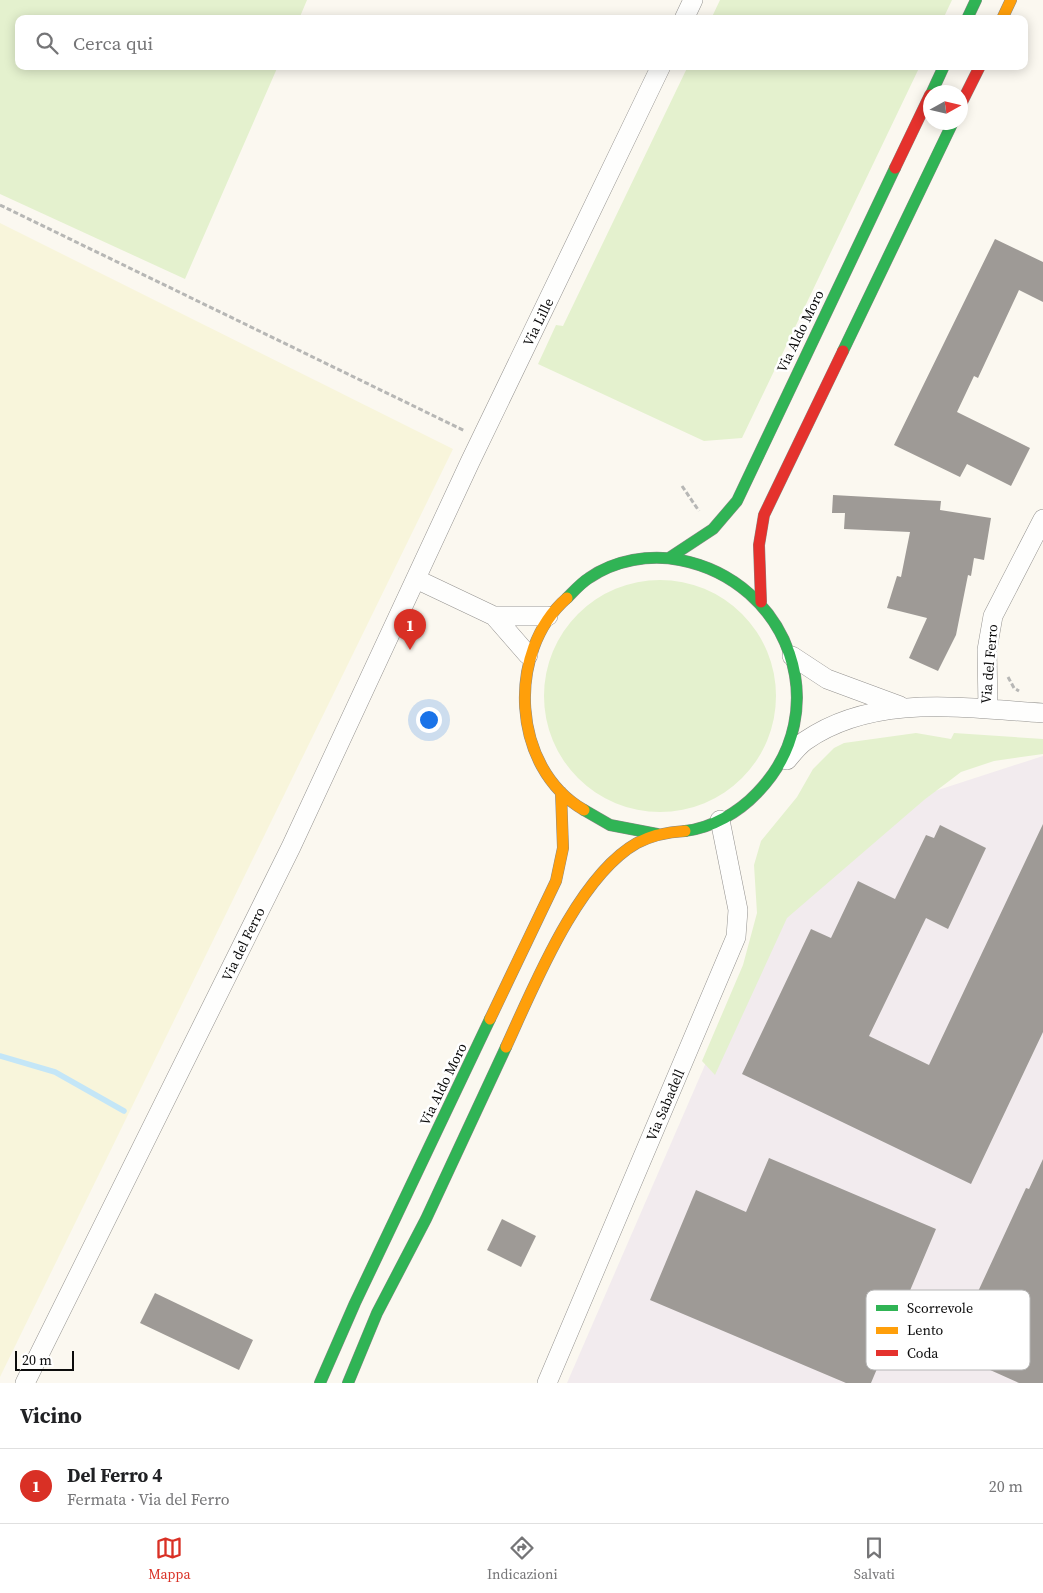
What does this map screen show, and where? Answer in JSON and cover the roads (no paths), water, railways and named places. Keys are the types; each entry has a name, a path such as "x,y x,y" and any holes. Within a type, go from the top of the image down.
{"main road":[{"path":"969,15 976,0"},
{"path":"1004,15 1011,0"},
{"name":"Via Aldo Moro","path":"935,85 942,70"},
{"path":"968,90 978,70"},
{"name":"Via Aldo Moro","path":"669,558 715,527 725,518 741,496 762,446 923,111"},
{"path":"761,602 759,545 764,515 949,130"},
{"name":"Via Aldo Moro","path":"669,558 698,563 726,575 761,602 778,626 792,656 798,687 796,719 787,749 772,776 744,806 720,820 694,830 657,834 631,831 600,820 572,803 549,777 534,751 525,722 522,691 528,655 535,638 548,616 575,588 607,568 631,561 669,558"},
{"name":"Via Aldo Moro","path":"320,1383 359,1294 556,882 562,861 564,842 561,792"},
{"name":"Via Aldo Moro","path":"348,1383 378,1312 426,1219 554,948 590,885 603,869 628,850 657,834"}],"street":[{"path":"686,15 693,0"},
{"name":"Via Lille","path":"416,579 481,439 659,70"},
{"name":"Via del Ferro","path":"772,776 803,742 839,721 869,712 903,707 988,709 987,650 994,616 1043,519"},
{"path":"416,579 494,616 528,655"},
{"name":"Via del Ferro","path":"25,1383 291,847 416,579"},
{"path":"494,616 548,616"},
{"name":"Via del Ferro","path":"792,656 827,679 903,707"},
{"path":"988,709 1043,713"},
{"name":"Via Sabadell","path":"547,1383 736,937 738,910 720,820"}],"waterway":[{"path":"0,1056 55,1072 124,1111"}],"place":[{"name":"Del Ferro 4","path":"410,650"}]}
